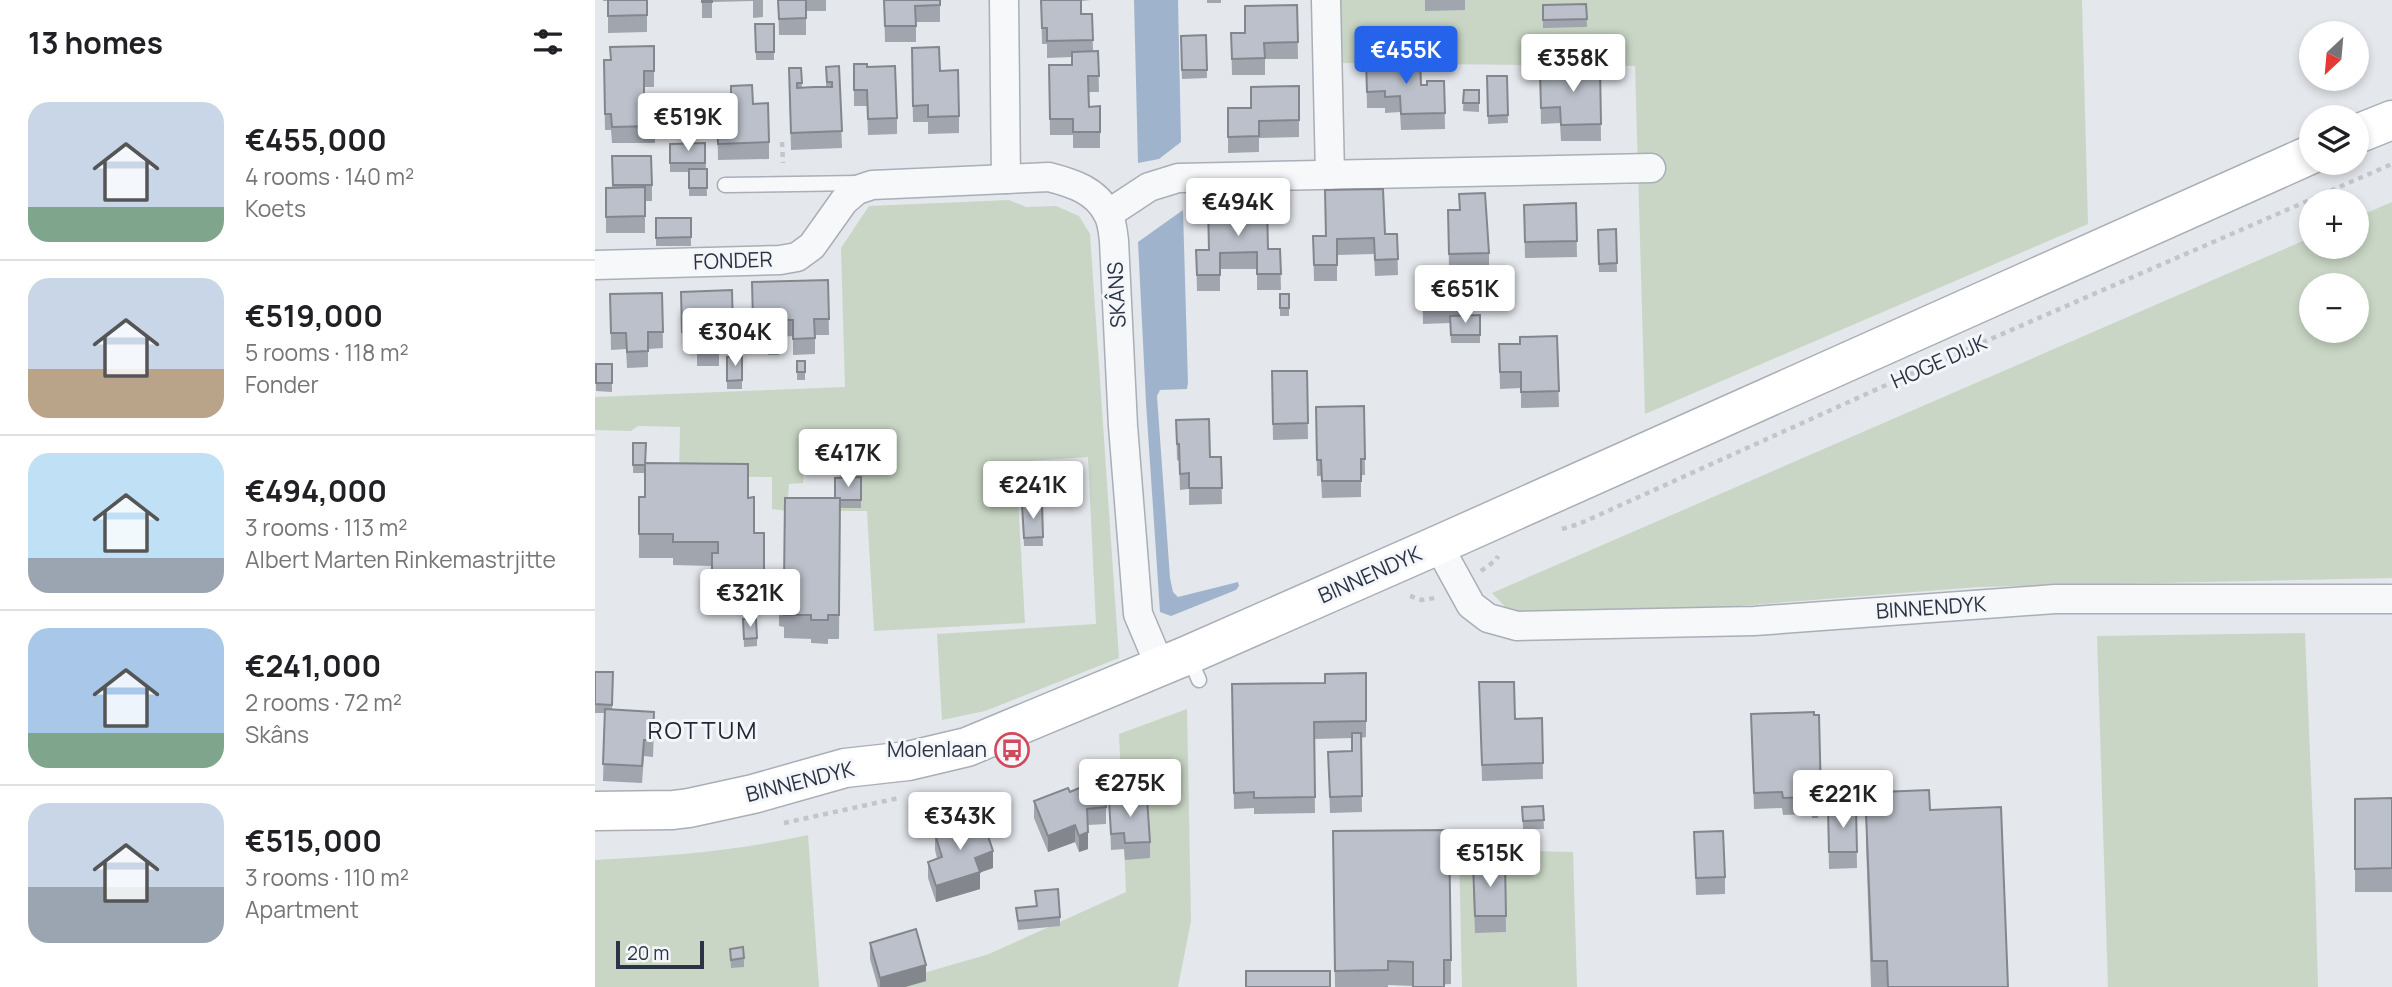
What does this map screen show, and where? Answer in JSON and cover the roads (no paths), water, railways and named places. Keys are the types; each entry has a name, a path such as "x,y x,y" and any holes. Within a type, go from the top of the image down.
{"main road":[{"path":"2369,129 2392,120"},
{"name":"HOGE DIJK","path":"1438,545 2299,159"},
{"name":"BINNENDYK","path":"595,811 689,808 753,794 845,768 908,761 967,747 1182,667 1438,545"}],"street":[{"path":"1004,0 1006,179 1049,177 1076,184 1094,196 1108,214 1149,187 1178,178 1651,168"},
{"path":"1326,0 1330,176"},
{"name":"FONDER","path":"595,265 780,260 797,257 812,246 844,201 857,190 872,185 1006,179"},
{"name":"SKÂNS","path":"1108,214 1115,241 1123,426 1138,614 1182,667"},
{"name":"BINNENDYK","path":"1438,545 1471,605 1489,618 1517,626 1753,621 2055,599 2392,599"}],"lane":[{"path":"725,185 872,185"}],"water":[{"path":"1134,0 1178,0 1181,142 1159,159 1138,163"},
{"path":"1183,210 1188,383 1187,389 1160,390 1157,396 1170,578 1173,592 1178,597 1238,582 1239,586 1236,590 1171,616 1160,612 1138,242"}],"place":[{"name":"Molenlaan","path":"1012,750"}],"district":[{"name":"ROTTUM","path":"703,731"}]}
